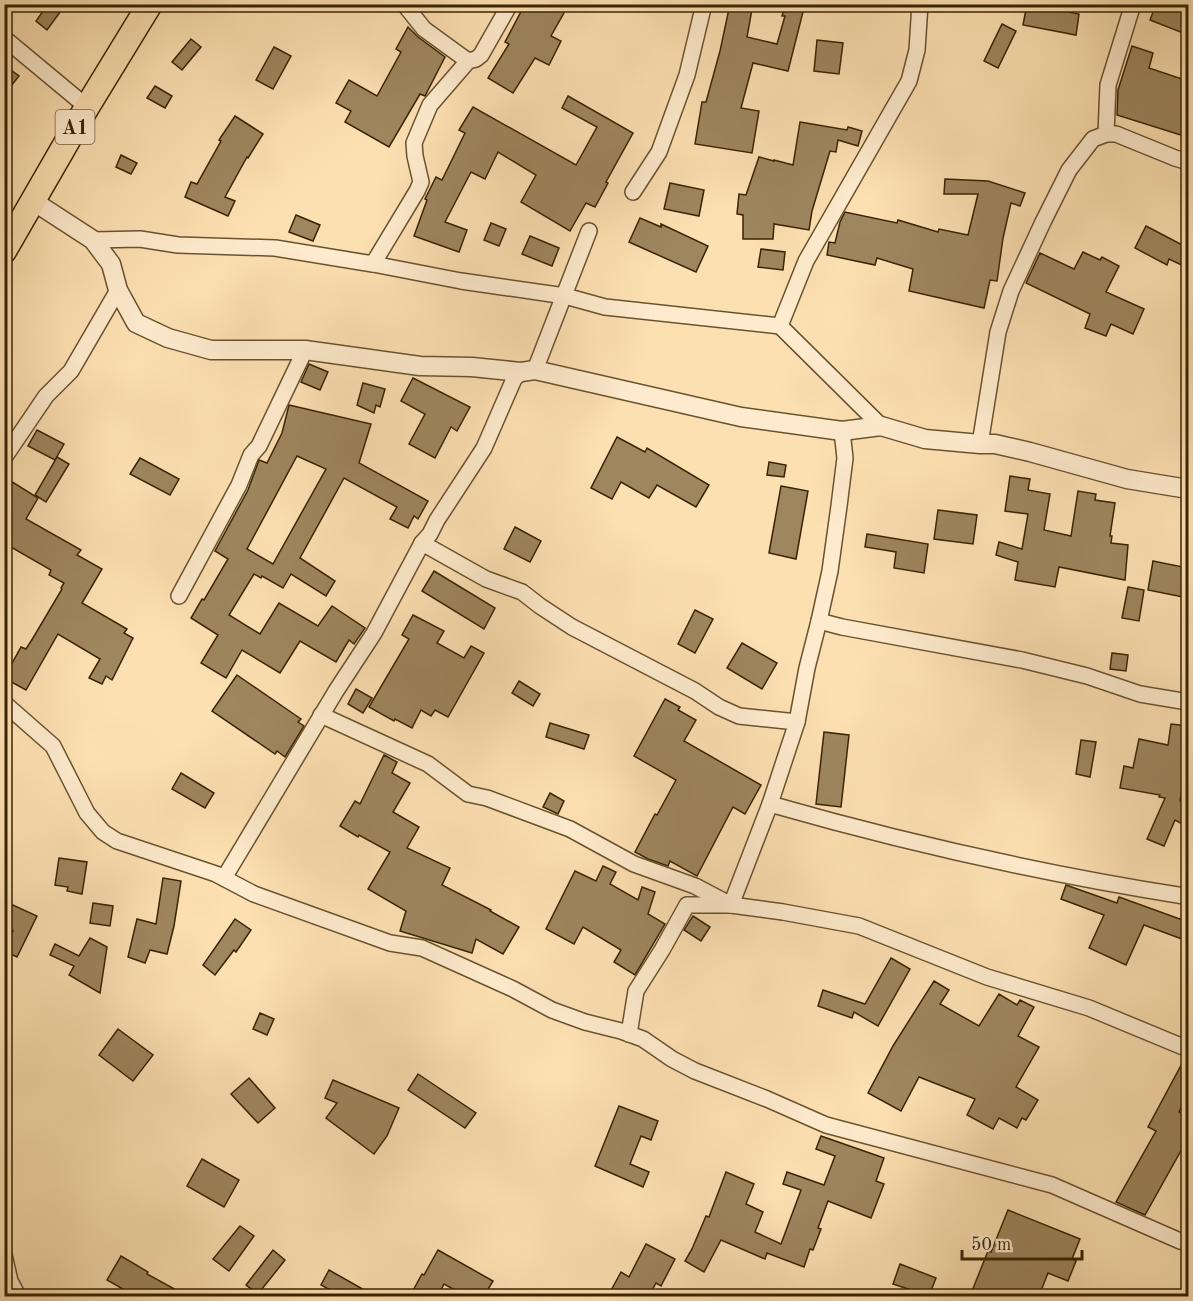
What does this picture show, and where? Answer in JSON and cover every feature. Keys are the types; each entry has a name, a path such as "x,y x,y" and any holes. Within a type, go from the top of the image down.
{"highway":[{"name":"A1","path":"4,251 87,107 150,4"}],"street":[{"path":"404,4 424,28 468,61"},
{"path":"373,264 421,182 414,143 430,105 468,61 476,59 481,54 510,4"},
{"path":"633,192 659,152 687,75 704,4"},
{"path":"780,326 806,261 909,81 917,50 920,4"},
{"path":"1106,134 1108,85 1133,4"},
{"path":"4,38 87,107"},
{"path":"980,444 998,332 1011,291 1070,170 1093,139 1106,134 1116,134 1188,162"},
{"path":"33,201 93,240 111,264 118,290 136,323 168,338 211,350 305,350 420,366 528,371 741,417 842,431 881,426 925,439 995,444 1126,479 1188,489"},
{"path":"224,878 321,715 374,633 422,543 484,448 514,379 528,371 565,296 589,231"},
{"path":"93,240 140,239 178,246 275,248 461,281 565,296 605,307 780,326 881,426"},
{"path":"4,458 46,396 72,371 118,290"},
{"path":"179,596 239,485 251,454 259,446 305,350"},
{"path":"731,905 770,804 797,722 830,571 845,458 842,431"},
{"path":"422,543 486,579 522,592 572,627 695,691 719,707 739,716 797,722"},
{"path":"819,621 1022,660 1087,676 1140,694 1188,702"},
{"path":"4,703 53,746 87,813 103,832 117,841 224,878 254,894 390,943 422,948 513,989 552,1010 643,1039 672,1059 695,1071 826,1125 1052,1185 1188,1243"},
{"path":"321,715 428,764 468,794 487,798 570,829 634,864 695,886 731,905"},
{"path":"770,804 850,827 998,861 1188,898"},
{"path":"629,1034 636,991 687,905 731,905 859,926 987,977 1089,1008 1188,1049"},
{"path":"4,1255 10,1281 18,1296"}],"building":[{"path":"48,4 66,4 47,30 36,21"},
{"path":"525,4 569,4 551,36 561,41 549,65 535,58 513,93 488,78 509,44 505,42"},
{"path":"730,4 753,4 747,37 777,44 785,16 782,16 785,4 805,4 788,71 753,63 741,108 759,111 752,153 695,144 702,102 706,102"},
{"path":"1027,4 1079,14 1076,35 1023,25"},
{"path":"1156,4 1188,4 1188,35 1150,20"},
{"path":"1002,24 1016,31 998,68 984,61"},
{"path":"408,27 445,57 425,96 420,94 389,147 345,122 351,111 336,103 349,80 377,96 401,52 396,49"},
{"path":"191,39 201,47 182,70 172,62"},
{"path":"817,40 843,43 839,74 814,71"},
{"path":"1132,46 1153,53 1149,68 1188,81 1188,120 1184,136 1117,115 1118,90"},
{"path":"274,47 291,56 273,89 256,80"},
{"path":"4,65 19,76 4,95"},
{"path":"155,86 172,96 165,108 147,98"},
{"path":"568,96 633,133 595,207 586,203 570,231 521,202 536,175 498,152 485,179 471,172 445,222 467,230 459,252 414,236 427,200 425,199 436,177 442,180 465,133 459,130 473,107 576,165 597,127 562,108"},
{"path":"235,116 263,134 247,157 225,197 235,201 228,216 185,197 191,182 197,184 221,141 219,140"},
{"path":"800,122 847,130 848,127 862,131 858,146 838,140 836,152 830,151 812,211 809,230 774,224 773,239 743,239 743,215 737,214 739,194 746,195 759,157 793,165"},
{"path":"121,155 137,163 131,174 116,167"},
{"path":"945,179 988,181 1025,193 1020,206 1011,203 997,281 990,280 984,308 909,291 913,269 877,258 875,265 827,255 829,242 835,243 845,212 897,223 898,220 938,232 939,229 968,235 978,194 944,194"},
{"path":"670,183 704,190 699,216 664,209"},
{"path":"296,215 320,225 313,241 289,232"},
{"path":"640,218 661,227 661,224 708,246 696,272 629,242"},
{"path":"491,223 506,229 499,246 484,240"},
{"path":"1146,226 1188,248 1188,268 1169,259 1167,265 1135,248"},
{"path":"530,236 559,248 552,266 522,254"},
{"path":"761,249 785,252 783,270 758,267"},
{"path":"1083,252 1100,260 1102,257 1119,266 1106,292 1144,309 1133,334 1111,324 1106,336 1085,328 1090,314 1026,283 1040,253 1074,269"},
{"path":"309,364 328,372 320,390 301,382"},
{"path":"413,378 470,407 457,431 451,427 435,458 409,444 425,414 401,401"},
{"path":"363,383 385,389 380,407 376,405 374,413 357,405"},
{"path":"289,405 371,424 359,463 428,501 418,519 414,516 408,528 390,519 397,507 344,478 300,558 335,581 326,596 291,574 283,588 254,574 229,615 260,634 279,603 318,626 332,606 365,628 354,644 349,640 336,662 300,641 280,673 242,650 226,678 201,663 218,635 191,618 228,559 215,551 248,490 259,460 267,463 282,433","holes":["297,456 326,469 273,564 247,549"]},
{"path":"37,430 64,444 55,460 28,446"},
{"path":"617,437 645,452 647,448 709,485 696,507 657,485 649,498 621,482 612,499 591,488"},
{"path":"57,457 69,464 46,502 35,495"},
{"path":"140,458 179,479 170,495 130,474"},
{"path":"769,462 786,465 784,477 767,475"},
{"path":"1010,476 1030,479 1028,490 1050,494 1044,530 1071,536 1078,491 1096,494 1095,500 1115,503 1110,536 1112,536 1111,543 1128,545 1125,580 1059,567 1055,587 1015,580 1018,562 996,555 999,542 1022,549 1028,514 1005,511"},
{"path":"9,480 38,498 26,519 81,550 77,555 102,569 82,603 127,629 124,633 133,638 112,680 106,676 102,684 89,678 100,659 58,634 26,690 4,678 21,647 26,649 33,638 64,583 49,575 51,570 4,543 4,487"},
{"path":"781,486 808,491 796,559 769,553"},
{"path":"938,510 977,515 973,544 934,539"},
{"path":"515,527 541,541 530,562 504,549"},
{"path":"867,534 928,544 924,573 894,568 896,552 865,547"},
{"path":"1153,561 1188,568 1188,598 1148,590"},
{"path":"434,571 495,608 484,629 422,591"},
{"path":"1128,587 1144,590 1139,621 1122,618"},
{"path":"695,610 713,619 695,653 678,644"},
{"path":"413,615 444,631 437,643 464,658 471,646 484,653 448,717 435,710 431,716 421,710 412,728 369,707 409,639 402,635"},
{"path":"742,643 777,663 762,689 727,668"},
{"path":"1112,653 1128,655 1126,671 1110,669"},
{"path":"237,675 301,719 298,722 304,726 285,757 277,751 275,754 212,711"},
{"path":"519,681 540,694 533,706 512,693"},
{"path":"356,689 372,698 363,713 348,704"},
{"path":"665,699 680,707 678,710 696,720 684,741 761,785 745,814 733,807 697,876 670,861 668,866 635,852 676,780 634,756"},
{"path":"550,723 589,735 584,749 546,737"},
{"path":"1171,724 1188,726 1188,750 1180,801 1188,805 1188,827 1175,820 1164,846 1147,839 1165,798 1159,797 1160,795 1120,788 1124,766 1133,768 1139,739 1168,745"},
{"path":"824,732 849,735 841,807 816,804"},
{"path":"1081,740 1096,742 1090,777 1076,774"},
{"path":"384,755 397,762 392,773 410,783 393,812 419,827 407,848 450,868 442,885 519,927 503,954 476,939 472,953 400,931 406,911 368,889 390,852 340,826 355,801 360,804"},
{"path":"181,773 214,793 205,808 172,789"},
{"path":"550,793 564,801 558,814 543,807"},
{"path":"59,858 87,862 82,894 67,891 68,887 55,885"},
{"path":"603,866 616,872 610,884 638,900 642,887 655,892 648,914 665,924 635,975 614,962 621,950 583,927 574,944 546,929 575,871 596,881"},
{"path":"163,878 181,881 174,926 167,954 150,950 145,963 128,957 137,919 156,924"},
{"path":"1066,885 1117,903 1119,897 1188,922 1182,939 1144,925 1126,965 1089,948 1104,915 1061,899"},
{"path":"4,901 37,916 17,957 4,951 13,931 4,927"},
{"path":"93,903 113,906 110,926 90,923"},
{"path":"693,916 710,927 701,941 684,930"},
{"path":"235,919 251,930 236,952 234,950 215,975 203,965"},
{"path":"90,938 107,947 100,993 69,975 74,966 50,955 55,944 79,956"},
{"path":"891,958 910,969 878,1026 854,1012 852,1018 818,1006 823,990 865,1004"},
{"path":"934,981 949,990 940,1004 979,1026 999,994 1017,1005 1020,1000 1034,1007 1018,1036 1039,1047 1016,1087 1038,1100 1026,1120 1022,1118 1017,1128 999,1118 993,1129 967,1115 975,1099 919,1077 901,1111 868,1093 893,1046"},
{"path":"260,1013 274,1019 267,1035 253,1029"},
{"path":"118,1029 153,1055 133,1081 99,1055"},
{"path":"1185,1058 1188,1059 1188,1093 1179,1112 1188,1117 1188,1138 1145,1215 1116,1202 1156,1131 1148,1127"},
{"path":"418,1074 476,1113 465,1128 408,1090"},
{"path":"249,1078 275,1108 258,1123 231,1094"},
{"path":"333,1080 399,1108 387,1136 374,1154 326,1118 337,1103 325,1098"},
{"path":"619,1106 658,1121 651,1140 641,1136 630,1164 649,1172 643,1187 595,1166"},
{"path":"821,1136 884,1158 876,1181 884,1184 871,1218 828,1201 818,1228 821,1229 813,1250 810,1249 804,1267 767,1253 765,1259 721,1240 704,1272 685,1261 706,1216 709,1217 726,1172 754,1184 746,1204 763,1212 755,1232 781,1244 801,1190 783,1184 787,1172 824,1185 835,1156 816,1149"},
{"path":"202,1159 239,1180 224,1207 187,1186"},
{"path":"1008,1210 1080,1239 1072,1259 1076,1261 1068,1281 1048,1273 1039,1296 970,1296 988,1251 991,1252"},
{"path":"240,1226 254,1236 229,1271 213,1259"},
{"path":"646,1244 675,1259 661,1286 656,1283 649,1296 608,1296 621,1272 629,1277"},
{"path":"273,1250 285,1260 258,1294 246,1285"},
{"path":"438,1250 493,1281 484,1296 466,1296 444,1284 438,1296 410,1296"},
{"path":"121,1256 148,1272 147,1274 187,1296 135,1296 107,1280"},
{"path":"900,1264 936,1278 929,1296 893,1284"},
{"path":"329,1270 375,1296 341,1296 321,1285"}]}
